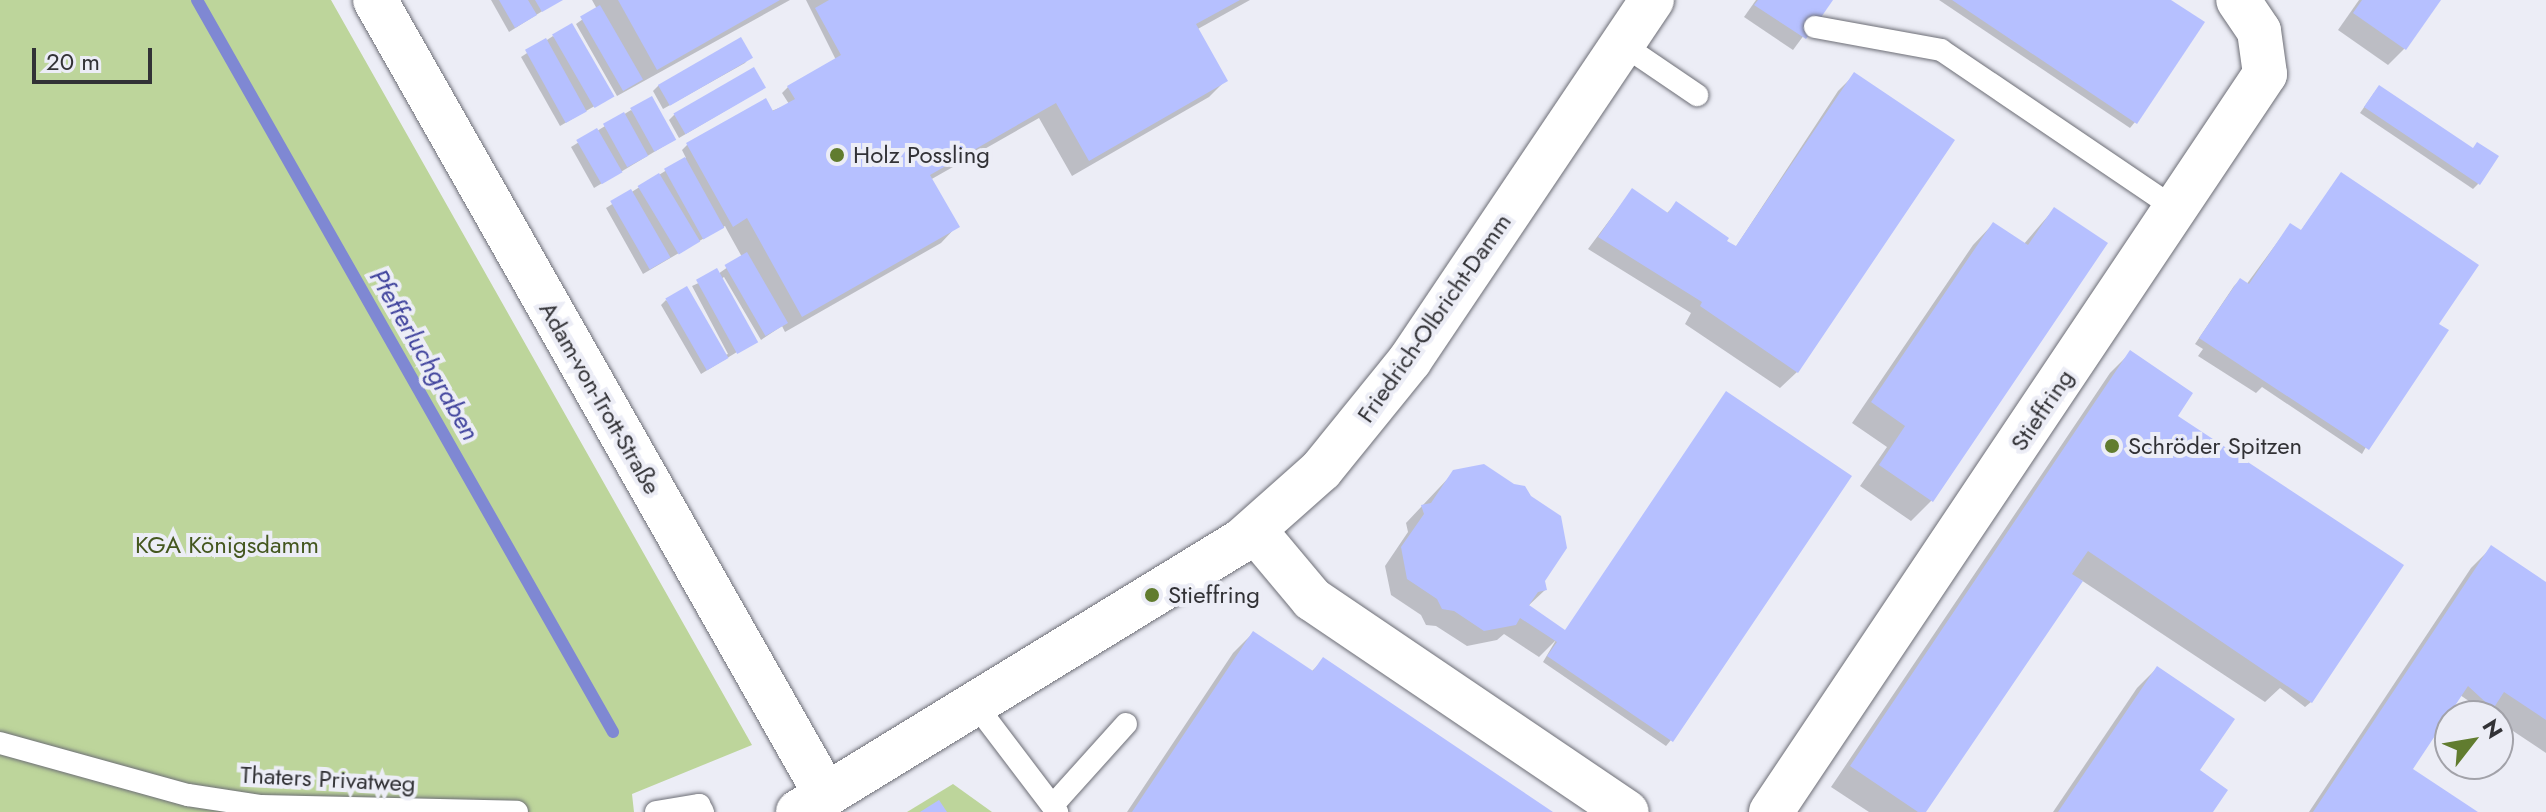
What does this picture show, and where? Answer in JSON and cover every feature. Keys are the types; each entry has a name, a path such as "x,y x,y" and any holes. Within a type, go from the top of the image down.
{"street":[{"name":"Adam-von-Trott-Straße","path":"375,0 812,804"},
{"name":"Friedrich-Olbricht-Damm","path":"812,804 1255,531 1321,470 1410,360 1652,0"},
{"name":"Stieffring","path":"1771,812 2177,210 2265,74 2259,31 2238,0"},
{"path":"1255,531 1312,599 1627,812"}],"lane":[{"path":"1815,27 1941,50 2177,210"},
{"path":"1622,44 1697,95"},
{"path":"975,704 1055,808 1126,724"},
{"name":"Thaters Privatweg","path":"0,743 188,795 261,806 517,812"},
{"path":"656,812 699,805 703,812"}],"green space":[{"name":"KGA Königsdamm","path":"0,0 331,0 752,745 632,794 634,812 0,812"},
{"path":"953,784 992,812 907,812"}],"building":[{"path":"499,0 528,0 537,15 515,28"},
{"path":"535,0 563,0 542,12"},
{"path":"618,0 780,0 657,70"},
{"name":"Holz Possling","path":"829,0 1240,0 1196,24 1228,81 1089,161 1056,103 930,175 960,227 802,317 747,218 733,227 686,143 766,98 773,111 795,99 787,86 841,55 815,8"},
{"path":"1758,0 1833,0 1806,39 1754,5"},
{"path":"1952,0 2171,0 2205,22 2137,124"},
{"path":"2362,0 2441,0 2406,50 2353,13"},
{"path":"600,5 643,79 623,91 580,16"},
{"path":"572,23 614,97 595,108 552,34"},
{"path":"741,37 753,58 670,106 658,85"},
{"path":"546,38 587,111 566,123 525,50"},
{"path":"754,67 766,88 685,134 673,114"},
{"path":"1854,72 1955,140 1798,373 1700,306 1702,302 1598,237 1632,188 1668,213 1676,201 1736,246"},
{"path":"2379,85 2473,148 2477,142 2499,156 2480,185 2364,107"},
{"path":"652,96 676,140 654,152 630,108"},
{"path":"624,112 648,156 627,167 603,124"},
{"path":"597,128 622,172 602,184 576,140"},
{"path":"685,157 724,228 703,239 664,169"},
{"path":"2341,172 2479,265 2439,324 2449,330 2369,450 2199,338 2240,278 2249,284 2290,223 2301,230"},
{"path":"659,173 700,242 679,254 638,186"},
{"path":"631,189 670,257 650,269 610,201"},
{"path":"2054,207 2108,243 1933,502 1879,465 1905,426 1871,402 1993,222 2028,245"},
{"path":"747,252 788,323 765,336 724,265"},
{"path":"717,268 758,342 737,354 696,280"},
{"path":"687,286 728,358 707,370 665,298"},
{"path":"2130,350 2193,393 2178,416 2404,565 2312,703 2088,551 2072,574 2083,581 1926,812 1918,812 1850,766"},
{"path":"1726,391 1852,476 1673,742 1547,656 1557,642 1520,618 1516,625 1484,631 1454,611 1442,609 1437,599 1407,579 1401,547 1424,514 1421,505 1431,503 1453,470 1484,464 1514,484 1525,486 1531,496 1561,516 1567,548 1545,581 1547,590 1538,592 1529,605 1565,630"},
{"path":"2491,545 2546,582 2546,720 2504,692 2499,700 2483,700 2468,686 2459,700 2434,700 2434,737 2413,769 2478,812 2313,812"},
{"path":"1253,631 1313,671 1323,657 1553,812 1132,812"},
{"path":"2157,666 2235,719 2200,770 2228,790 2213,812 2058,812"},
{"path":"939,800 947,812 920,812"}],"waterway":[{"name":"Pfefferluchgraben","path":"197,0 613,732"}],"place":[{"name":"Holz Possling","path":"837,155"},
{"name":"Schröder Spitzen","path":"2112,446"},
{"name":"Stieffring","path":"1152,595"}]}
